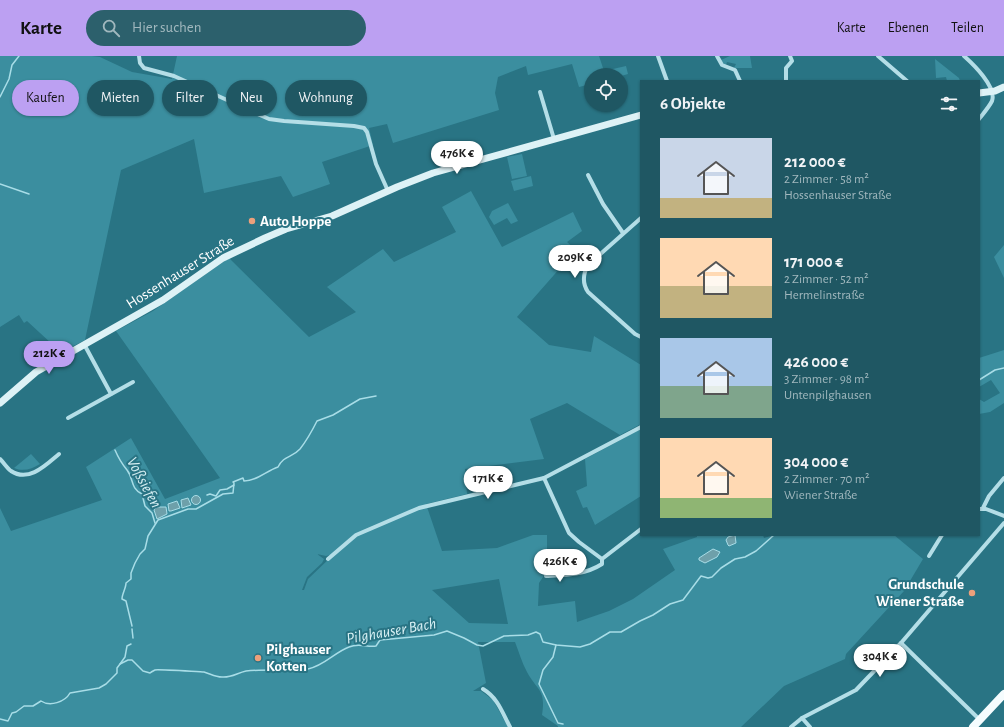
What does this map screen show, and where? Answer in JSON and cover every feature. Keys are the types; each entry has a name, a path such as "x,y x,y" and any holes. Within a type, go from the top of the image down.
{"main road":[{"path":"974,727 1004,694"}],"street":[{"path":"139,56 140,63 144,68 174,76 269,119 364,128 368,134 376,164 388,191"},
{"path":"658,56 667,80"},
{"path":"717,56 722,65 735,70 740,80"},
{"path":"786,80 786,68 792,61 790,56"},
{"path":"878,56 906,80"},
{"path":"964,56 976,67 992,92 992,101 981,113"},
{"path":"980,93 992,92 1004,87"},
{"path":"540,92 554,140"},
{"name":"Hossenhauser Straße","path":"0,403 36,372 163,300 216,262 236,251 281,231 332,216 426,175 640,115"},
{"path":"588,175 605,208 623,234"},
{"path":"640,219 588,266 584,275 585,288 591,295 635,334 640,336"},
{"path":"84,344 112,394"},
{"path":"68,418 133,382"},
{"path":"328,559 356,535 419,508 544,478 640,428"},
{"path":"0,459 12,472 24,474 42,469 59,454"},
{"path":"544,478 569,533 602,559"},
{"path":"1004,478 981,508 1004,516"},
{"path":"791,727 802,718 856,690 901,643 1004,523"},
{"path":"546,576 592,570 602,564 602,559 640,530"},
{"path":"929,556 941,536"},
{"path":"901,643 980,720"},
{"path":"483,689 496,699 510,727"},
{"path":"802,718 810,727"}],"shaded area":[{"path":"0,56 100,57 132,72 172,79 177,56 599,56 603,68 584,68 584,86 579,87 572,64 528,75 526,66 498,77 495,93 499,110 393,143 387,124 369,128 373,145 322,162 330,184 293,197 281,176 204,193 194,139 121,170 85,340 60,353 27,321 24,323 19,315 0,327"},
{"path":"730,56 750,56 752,68 734,68 736,64 727,62 726,65 723,63 721,60"},
{"path":"935,59 960,80 947,80 946,77 936,78"},
{"path":"522,154 527,176 512,179 507,157"},
{"path":"531,176 533,186 514,191 511,181"},
{"path":"471,191 502,247 573,212 582,231 567,242 576,250 517,317 549,345 591,352 594,336 640,364 640,425 620,435 567,403 530,419 544,459 465,469 467,494 426,504 442,551 497,548 533,535 547,535 547,571 539,583 538,606 575,601 577,622 609,611 633,599 675,570 663,549 697,536 763,536 764,538 771,536 895,536 923,559 904,591 846,654 845,659 784,686 741,727 558,727 542,715 542,695 525,669 515,642 478,642 486,683 473,691 481,691 493,700 508,727 0,727 0,508 11,531 102,500 86,467 131,438 165,499 220,478 116,331 153,311 229,258 309,337 356,312 327,287 383,249 394,262 456,232 442,207","holes":["317,554 326,556 330,555 331,557 308,579 304,590 302,590 307,577 322,563 324,559","499,579 508,624 469,623 432,590"]},
{"path":"508,203 518,221 511,224 507,218 494,225 489,217 492,211"},
{"path":"1004,245 1004,278 994,257"},
{"path":"1004,350 1004,403 990,412 980,414 980,400 984,402 1000,393 991,380 980,386 980,358"},
{"path":"640,430 640,497 595,525 587,507 583,508 576,491 587,486 585,459"},
{"path":"31,454 40,464 21,470 14,468"},
{"path":"196,495 201,500 196,505 191,500"},
{"path":"188,498 191,505 182,508 181,500"},
{"path":"177,501 180,508 169,511 168,504"},
{"path":"156,507 166,507 167,514 157,519 154,510"},
{"path":"735,536 736,543 729,546 726,540 728,537"},
{"path":"713,549 720,552 717,557 705,563 699,560 699,558"}],"waterway":[{"path":"0,97 9,79 12,65 19,56"},
{"path":"0,184 29,194"},
{"name":"Pilghauser Bach","path":"980,379 995,370 1004,368"},
{"path":"132,626 126,601 122,599 126,583 131,579 131,573 135,563 145,549 148,536 158,520 188,509 196,509 223,494 233,493 233,482 243,478 244,481 257,478 278,467 285,458 297,452 307,439 317,421 333,415 360,399 376,396"},
{"name":"Voßsiefen","path":"115,450 129,473 134,486 138,492 142,494 145,506 152,513 155,523"},
{"path":"207,495 210,494 216,496 220,490 227,489 234,485"},
{"name":"Pilghauser Bach","path":"0,719 8,721 12,713 24,706 33,706 41,701 49,704 57,703 65,699 70,693 99,688 106,684 117,673 117,668 120,664 128,660 132,660 143,671 150,673 155,670 204,672 225,677 246,671 308,669 319,665 344,649 353,646 376,646 380,640 434,635 447,631 477,645 483,646 504,636 528,635 536,632 540,634 543,642 556,645 580,647 590,644 610,632 621,632 670,604 683,600 701,576 708,578 712,577 721,568 735,559 745,557 756,551 773,536"},
{"path":"132,629 133,638"},
{"path":"120,664 125,657 127,646 131,644"},
{"path":"556,645 553,657 543,670 539,684 558,723 563,724"}],"place":[{"name":"Auto Hoppe","path":"252,221"},
{"name":"Grundschule Wiener Straße","path":"972,593"},
{"name":"Pilghauser Kotten","path":"258,658"}]}
